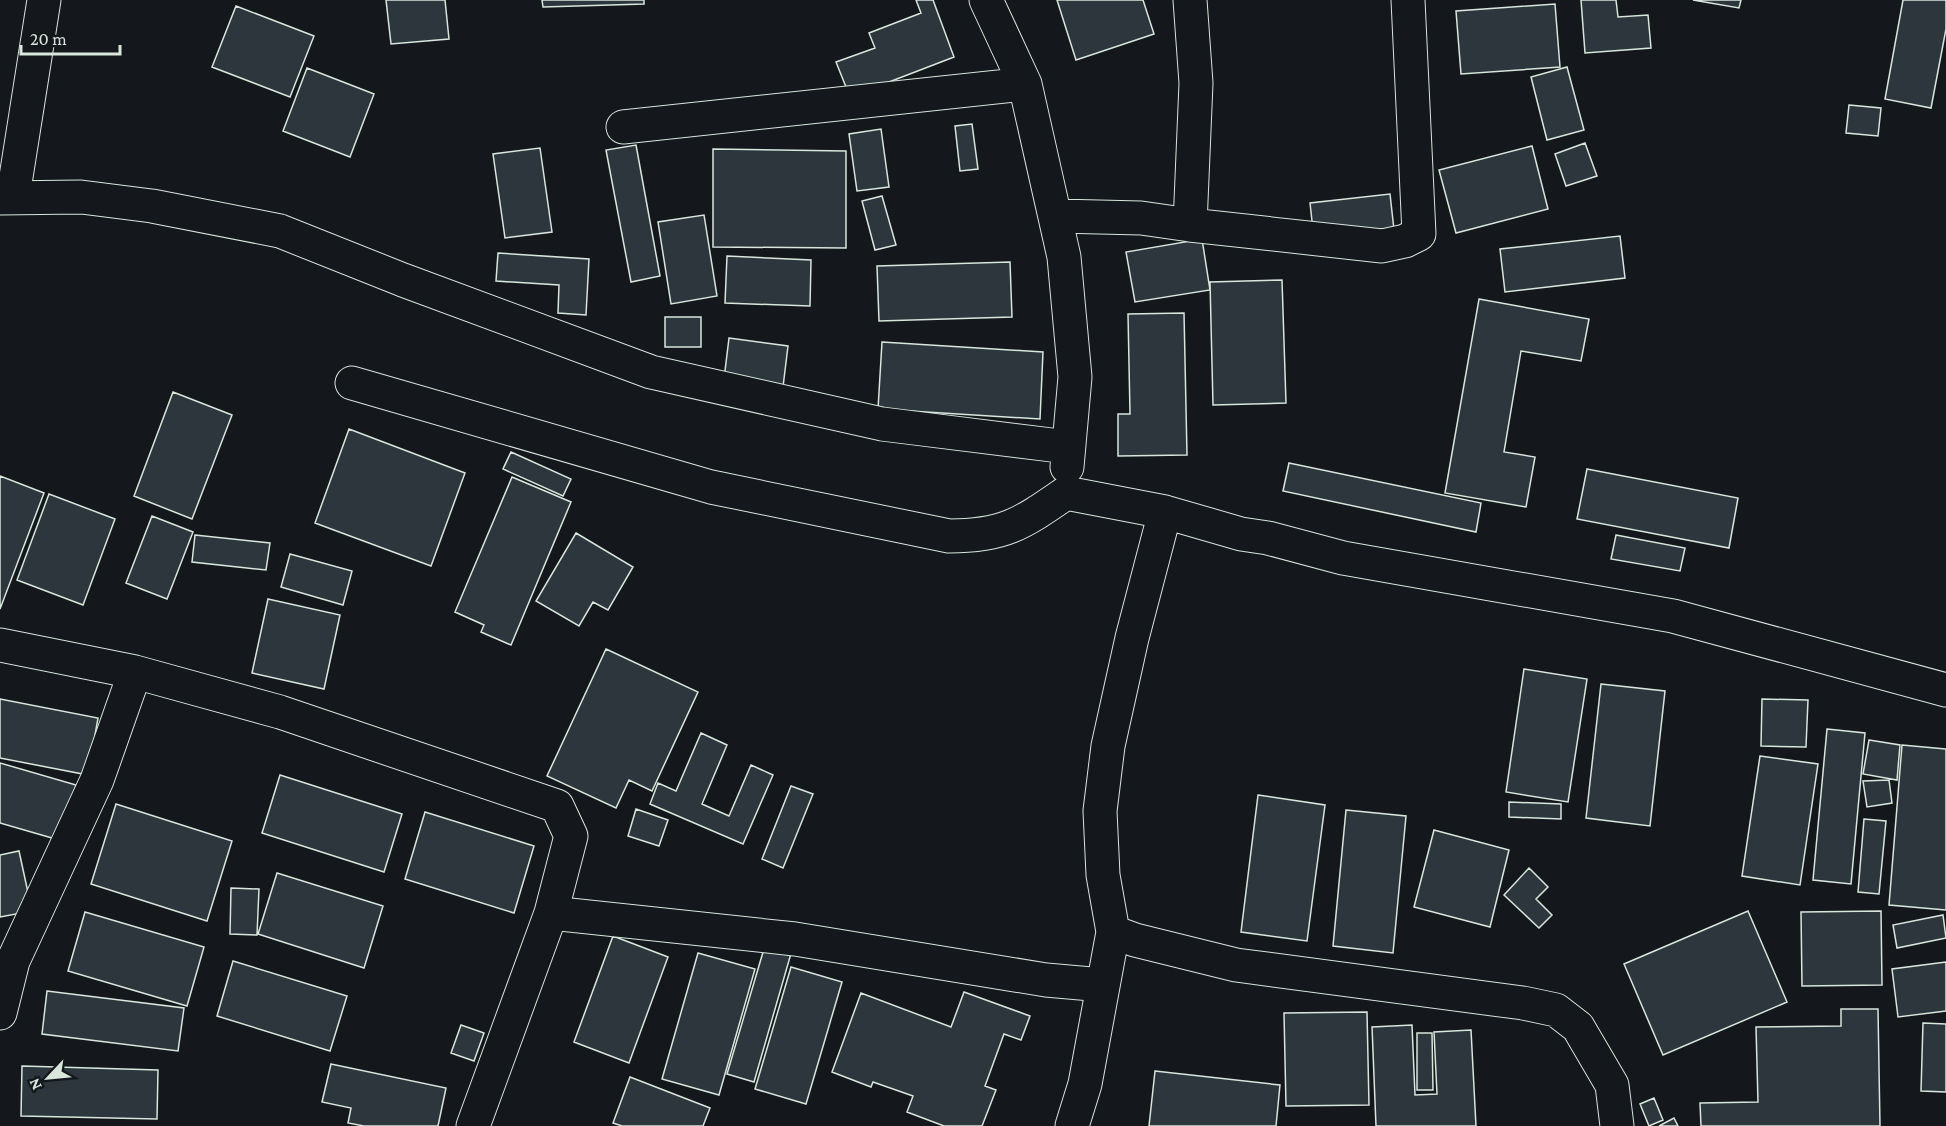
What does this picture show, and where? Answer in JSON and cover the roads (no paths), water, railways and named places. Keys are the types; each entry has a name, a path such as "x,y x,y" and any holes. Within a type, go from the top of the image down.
{"street":[{"path":"44,0 6,197 81,197 132,203 280,231 424,288 651,372 882,424 1068,447"},
{"path":"986,0 1025,84 1057,216 1064,257 1075,377 1066,493"},
{"path":"1190,0 1196,83 1190,225"},
{"path":"1057,216 1141,218 1382,246 1405,241 1419,234 1408,0"},
{"path":"623,128 1025,84"},
{"path":"352,383 711,487 949,536 984,536 1015,526 1066,493 1166,512 1241,534 1268,538 1343,558 1673,616 1946,690"},
{"path":"1072,1126 1084,1084 1113,932 1103,876 1100,811 1108,746 1132,638 1166,512"},
{"path":"0,645 135,672 280,712 557,806 571,836 551,913 473,1126"},
{"path":"0,1013 6,961 97,780 135,672"},
{"path":"551,913 795,939 1046,980 1103,986"},
{"path":"1113,932 1135,940 1236,965 1523,1003 1556,1010 1578,1027 1612,1085 1617,1126"}]}
